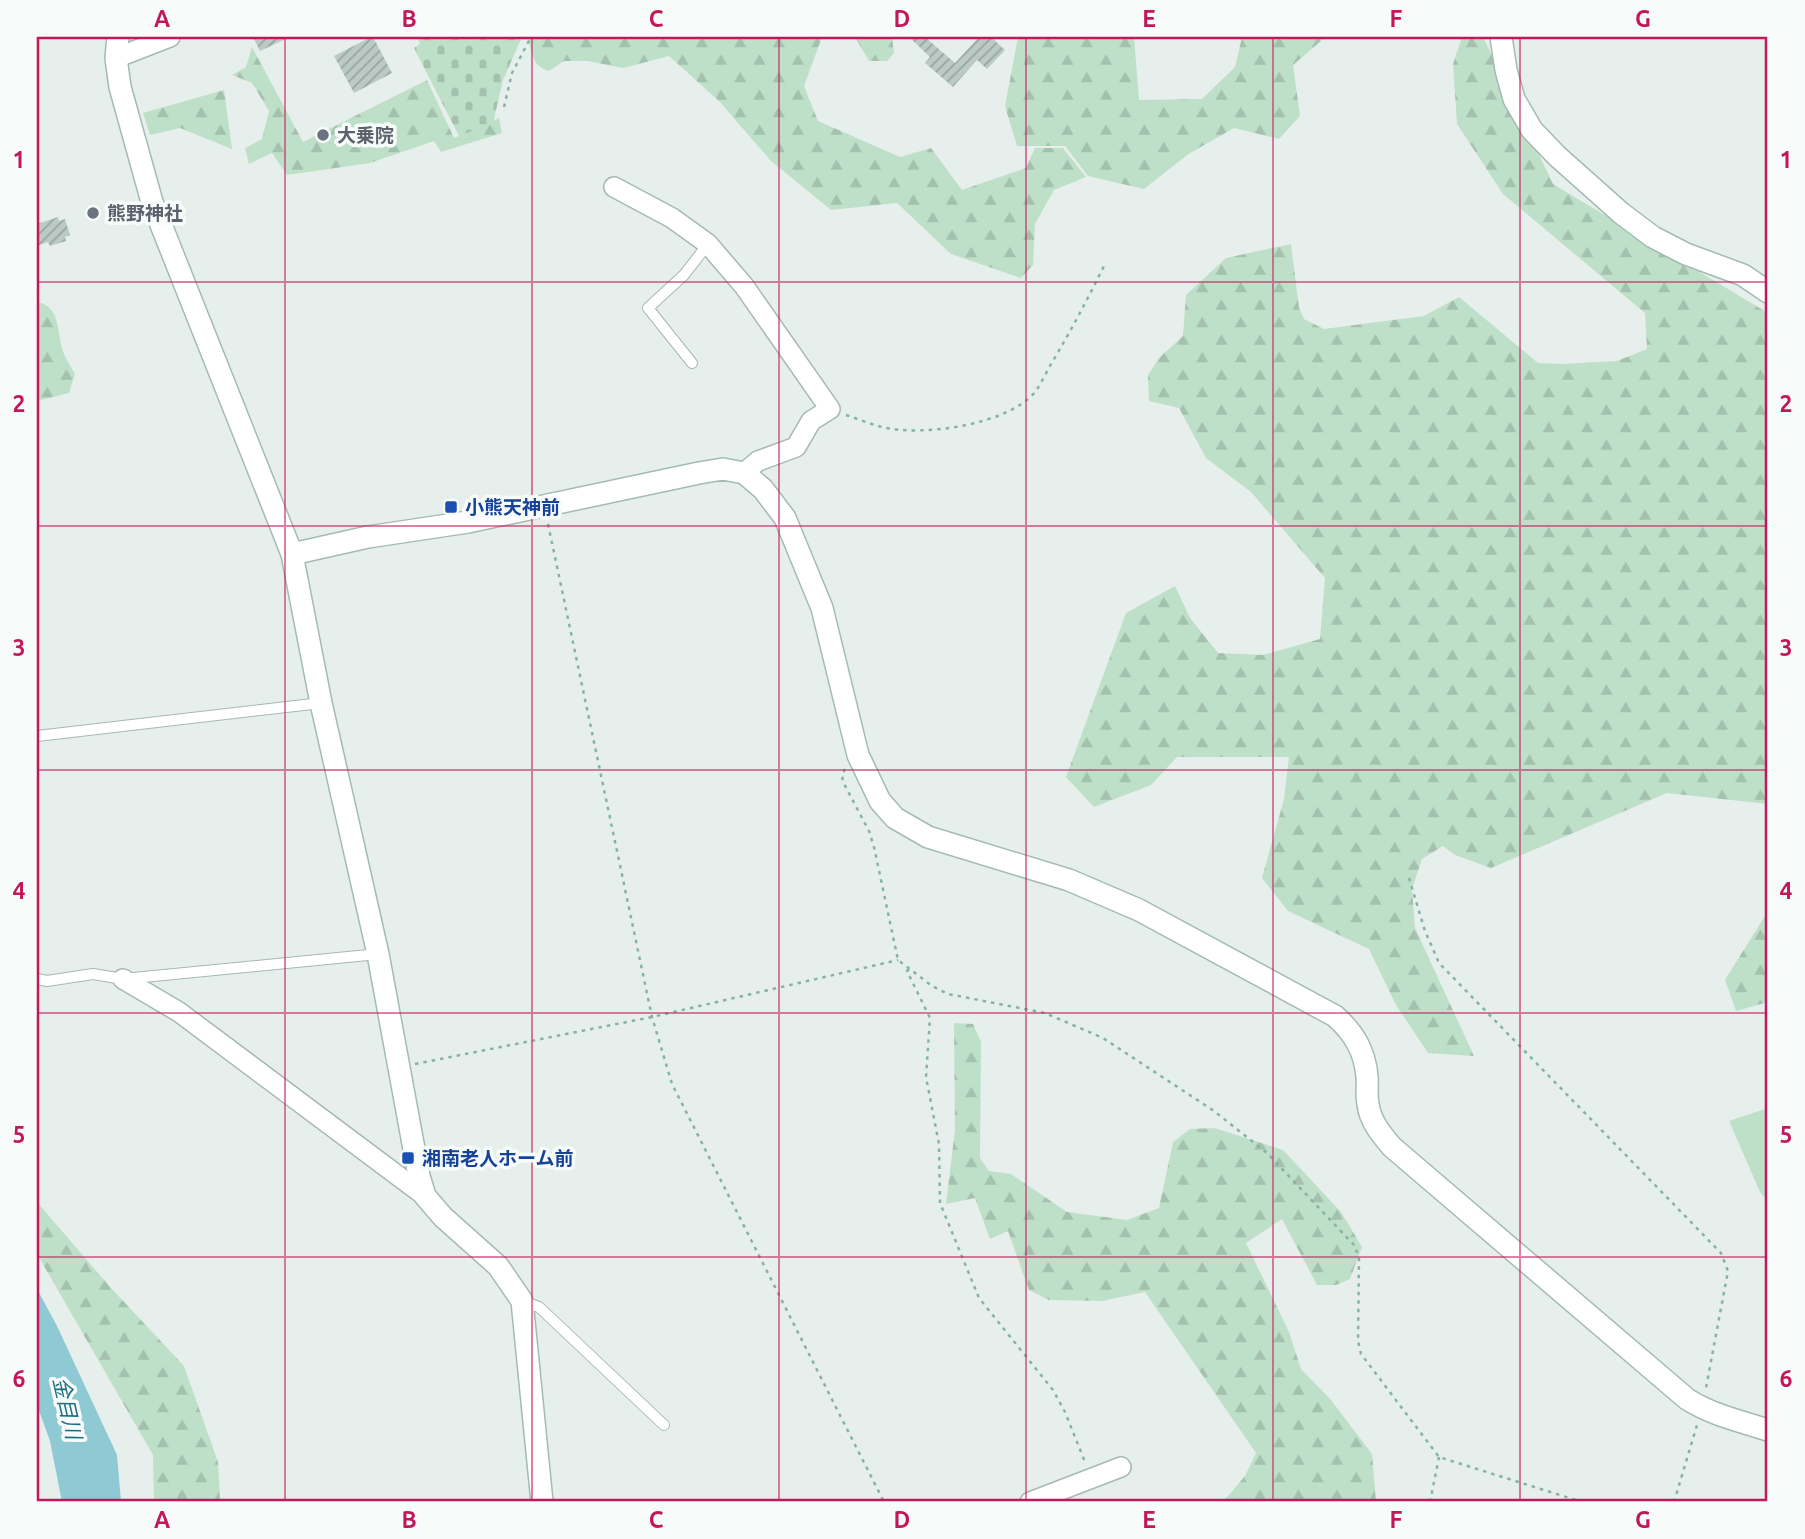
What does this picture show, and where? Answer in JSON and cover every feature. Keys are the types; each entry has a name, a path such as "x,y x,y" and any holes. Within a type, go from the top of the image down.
{"street":[{"path":"170,37 117,47 120,87 152,202 292,554 321,703 378,954 425,1196"},
{"path":"1501,37 1514,99 1532,130 1557,156 1653,237 1686,254 1743,275 1768,292"},
{"path":"614,187 673,218 708,244 744,286 830,409 811,421 796,447 758,461 744,473"},
{"path":"292,554 368,537 468,522 723,469 744,473 763,489 785,518 821,608 861,761 880,801 895,818 928,837 1069,880 1139,910 1335,1016 1350,1030 1364,1055 1368,1104 1372,1118 1379,1132 1392,1147 1676,1390 1702,1408 1768,1430"},
{"path":"123,979 190,1020 425,1196 443,1217 498,1266 522,1301 542,1502"},
{"path":"1030,1502 1121,1467"}],"lane":[{"path":"692,363 648,308 684,275 708,244"},
{"path":"37,736 321,703"},
{"path":"37,979 47,981 93,974 123,979 378,954"},
{"path":"522,1301 539,1307 664,1425"}],"path":[{"path":"504,107 512,73 531,37"},
{"path":"830,409 883,428 919,432 969,424 1000,414 1023,402 1034,392 1072,330 1105,264"},
{"path":"544,505 652,1017 672,1084 884,1502"},
{"path":"861,761 845,769 843,782 869,831 874,847 898,960 932,986 948,994 1045,1013 1103,1038 1214,1111 1268,1153 1354,1245 1359,1257 1358,1341 1361,1354 1439,1457 1582,1502"},
{"path":"1409,878 1425,931 1439,963 1721,1253 1728,1271 1702,1408 1674,1502"},
{"path":"400,1066 652,1017 898,960"},
{"path":"909,969 907,971 930,1018 926,1077 939,1143 940,1203 979,1298 1053,1390 1065,1412 1091,1478"},
{"path":"1430,1502 1439,1457"}],"green space":[{"path":"417,37 522,37 503,80 493,123 459,136 414,48 420,44"},
{"path":"528,37 822,37 804,86 818,121 900,157 931,148 962,190 1026,168 1035,148 1063,148 1086,177 1054,190 1035,224 1033,265 1021,278 951,254 897,203 831,210 771,161 719,101 669,56 623,68 588,61 564,61 549,71 536,63"},
{"path":"855,37 892,37 894,53 887,61 869,61"},
{"path":"1018,37 1134,37 1139,100 1202,99 1235,67 1242,37 1322,37 1321,41 1293,65 1300,116 1279,139 1234,128 1187,155 1144,189 1088,176 1065,146 1017,146 1005,106"},
{"path":"1462,37 1483,37 1553,184 1768,313 1768,804 1667,793 1491,868 1455,855 1443,846 1422,859 1412,889 1415,928 1474,1056 1428,1053 1396,1005 1369,949 1288,911 1262,878 1284,799 1289,757 1177,757 1151,785 1094,807 1066,777 1126,613 1175,586 1190,618 1218,653 1263,655 1320,639 1325,578 1251,492 1206,458 1179,408 1149,401 1148,375 1159,358 1183,336 1186,295 1226,258 1291,244 1299,308 1304,319 1324,329 1424,316 1459,297 1538,363 1617,361 1647,349 1645,313 1503,194 1457,124 1453,64"},
{"path":"252,47 303,142 427,80 454,138 499,118 502,133 441,152 434,141 370,163 287,175 272,153 249,164 245,148 262,139 269,111 252,83 232,75 246,67"},
{"path":"224,90 232,149 180,128 150,135 143,113"},
{"path":"37,302 51,309 57,322 64,354 75,374 69,393 37,401"},
{"path":"1768,911 1768,1002 1736,1011 1725,980"},
{"path":"954,1023 973,1024 981,1042 980,1158 989,1171 1011,1174 1067,1212 1127,1220 1159,1208 1173,1142 1190,1129 1215,1128 1283,1150 1341,1212 1362,1247 1350,1279 1336,1285 1317,1285 1282,1219 1246,1243 1289,1332 1301,1369 1331,1400 1372,1454 1376,1502 1223,1502 1245,1476 1256,1453 1145,1292 1102,1301 1049,1300 1029,1290 1008,1231 990,1239 975,1198 946,1204 955,1130"},
{"path":"1768,1108 1768,1201 1760,1192 1729,1121"},
{"path":"37,1202 111,1288 184,1366 218,1462 220,1502 154,1502 153,1455 37,1254"}],"water":[{"name":"金目川","path":"37,1289 117,1455 121,1502 62,1502 50,1441 37,1405"}],"building":[{"path":"253,37 290,37 260,51"},
{"path":"371,37 392,73 354,93 334,56"},
{"path":"909,37 925,37 955,63 979,37 991,37 1005,50 987,69 977,60 953,87 925,63 930,57"},
{"path":"58,217 59,221 65,219 70,235 65,237 66,241 50,246 48,242 37,246 37,224"}],"place":[{"name":"大乗院","path":"323,135"},
{"name":"熊野神社","path":"93,213"},
{"name":"小熊天神前","path":"451,507"},
{"name":"湘南老人ホーム前","path":"408,1158"}]}
